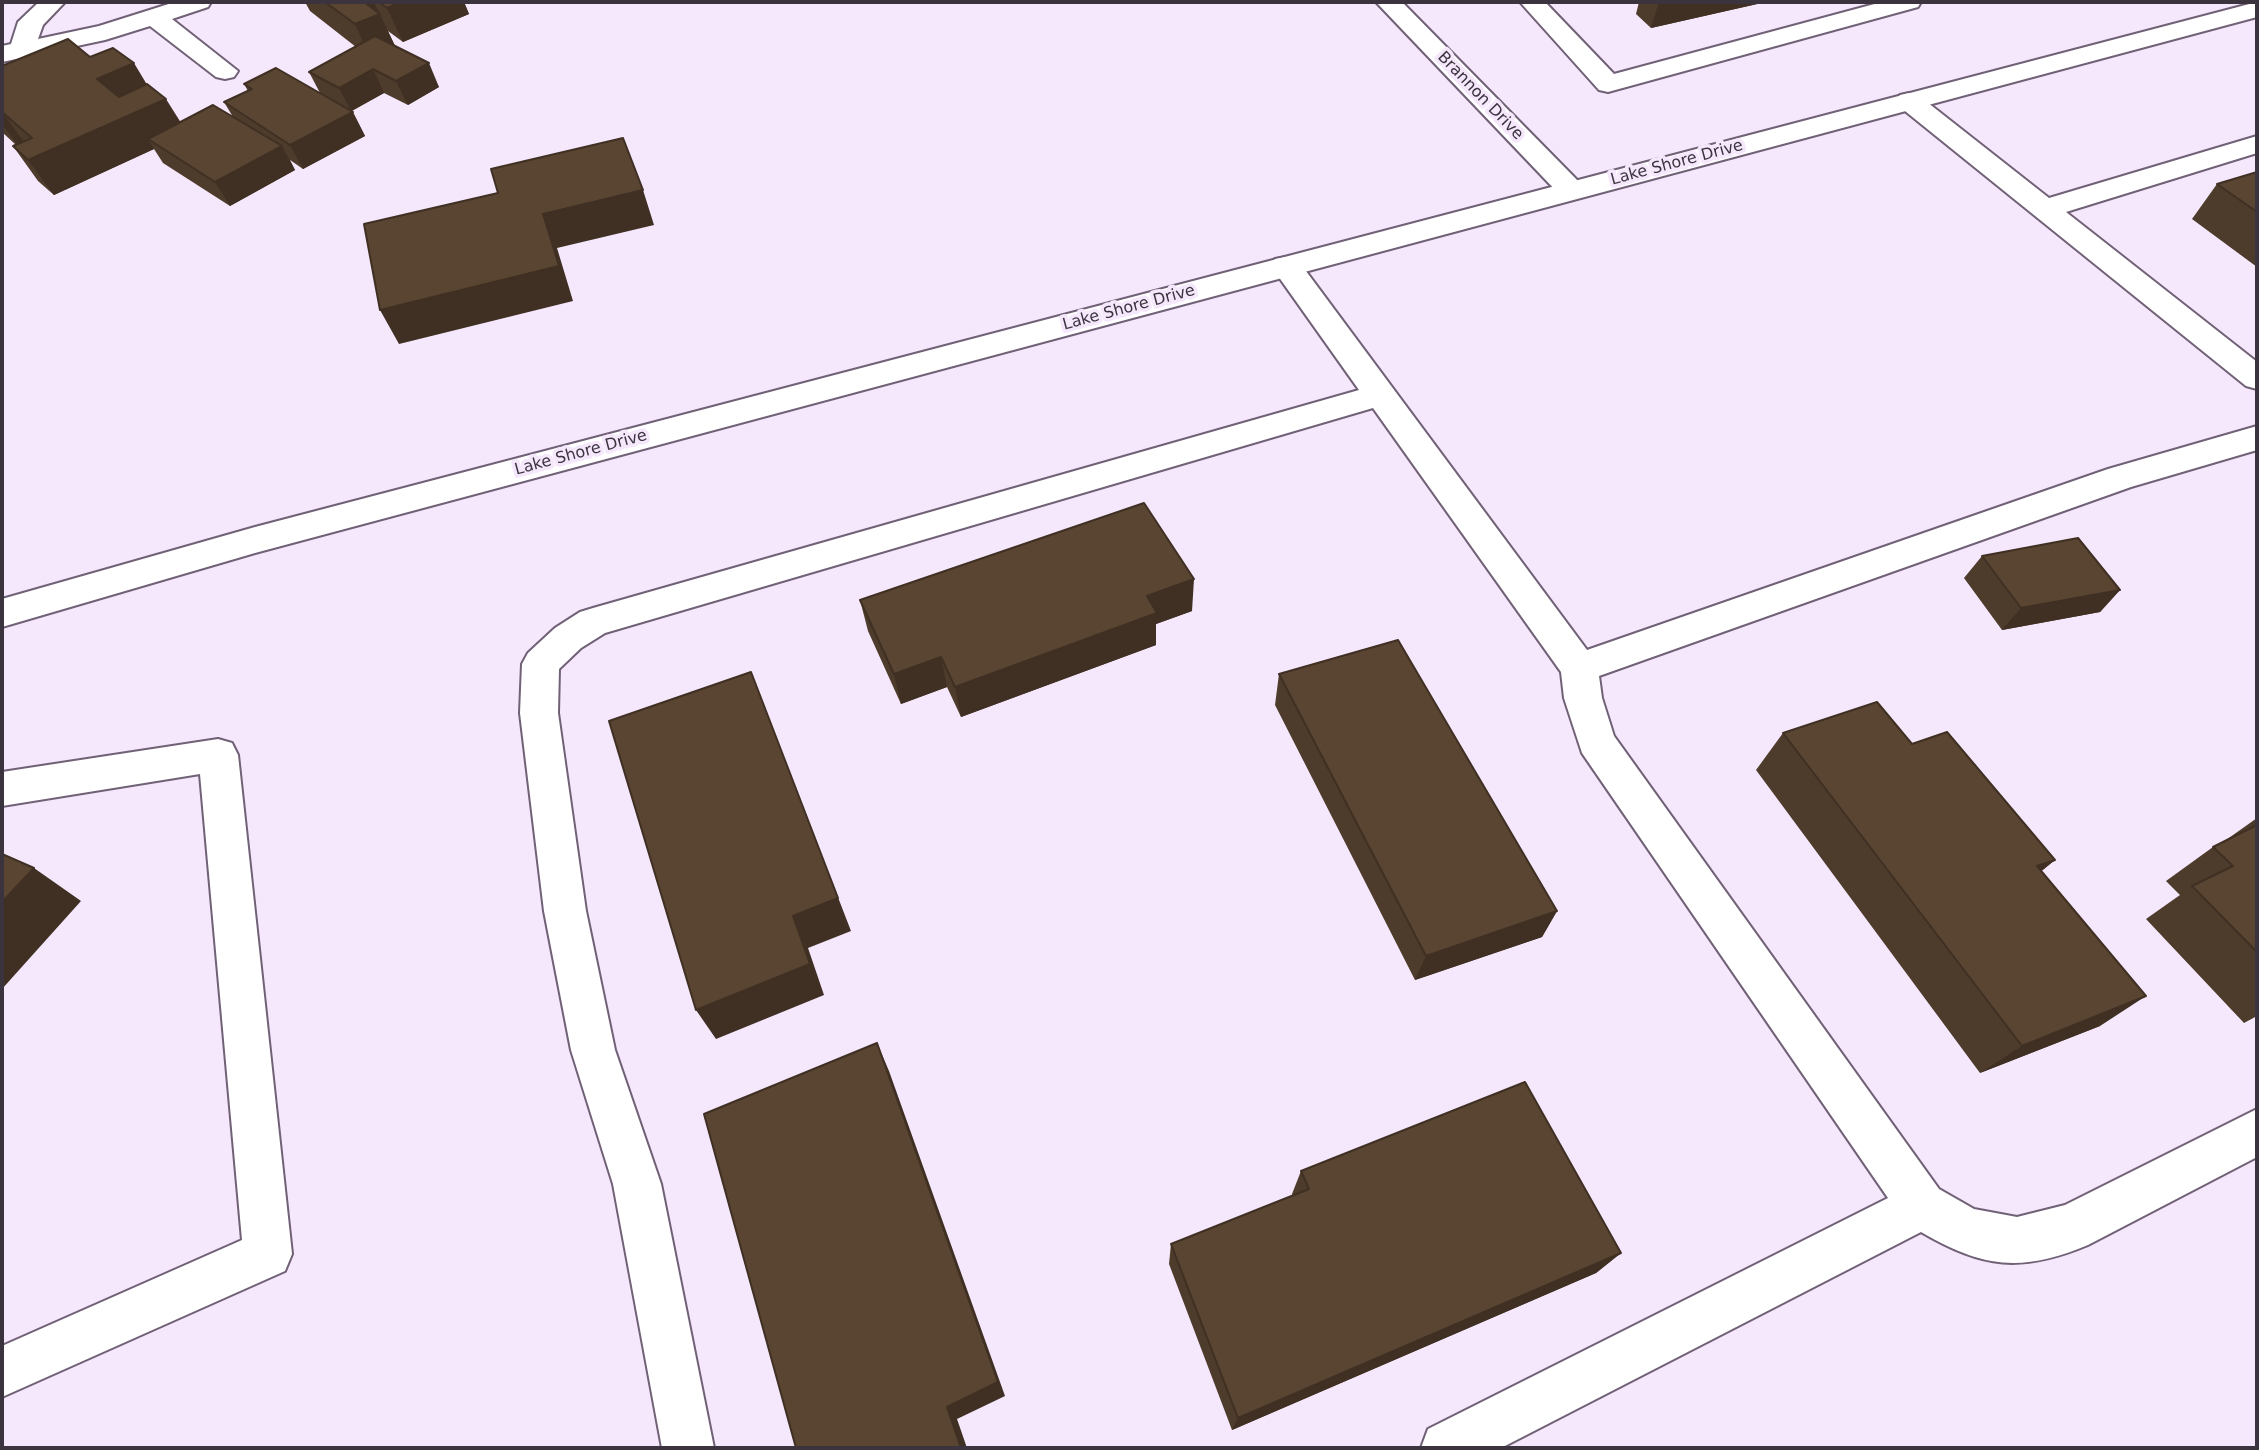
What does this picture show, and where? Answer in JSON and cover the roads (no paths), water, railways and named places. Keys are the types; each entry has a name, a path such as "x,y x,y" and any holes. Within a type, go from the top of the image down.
{"main road":[{"path":"12,52 32,22 52,2"},
{"path":"12,52 155,18 199,2"},
{"name":"Brannon Drive","path":"1388,2 1571,190"},
{"path":"1532,2 1608,84 1909,2"},
{"name":"Lake Shore Drive","path":"2,613 255,540 2257,9"},
{"path":"155,18 225,71"},
{"path":"1909,101 2257,378"},
{"path":"2045,209 2257,144"},
{"path":"1286,266 1579,668 1583,698 1596,742 1922,1206 1967,1232 2017,1241 2071,1228 2257,1132"},
{"path":"688,1448 637,1184 593,1050 565,911 539,713 541,664 568,638 593,622 1380,395"},
{"path":"1579,668 2120,478 2257,438"},
{"path":"2,789 218,755 268,1254 2,1371"},
{"path":"1447,1448 1922,1206"}]}
